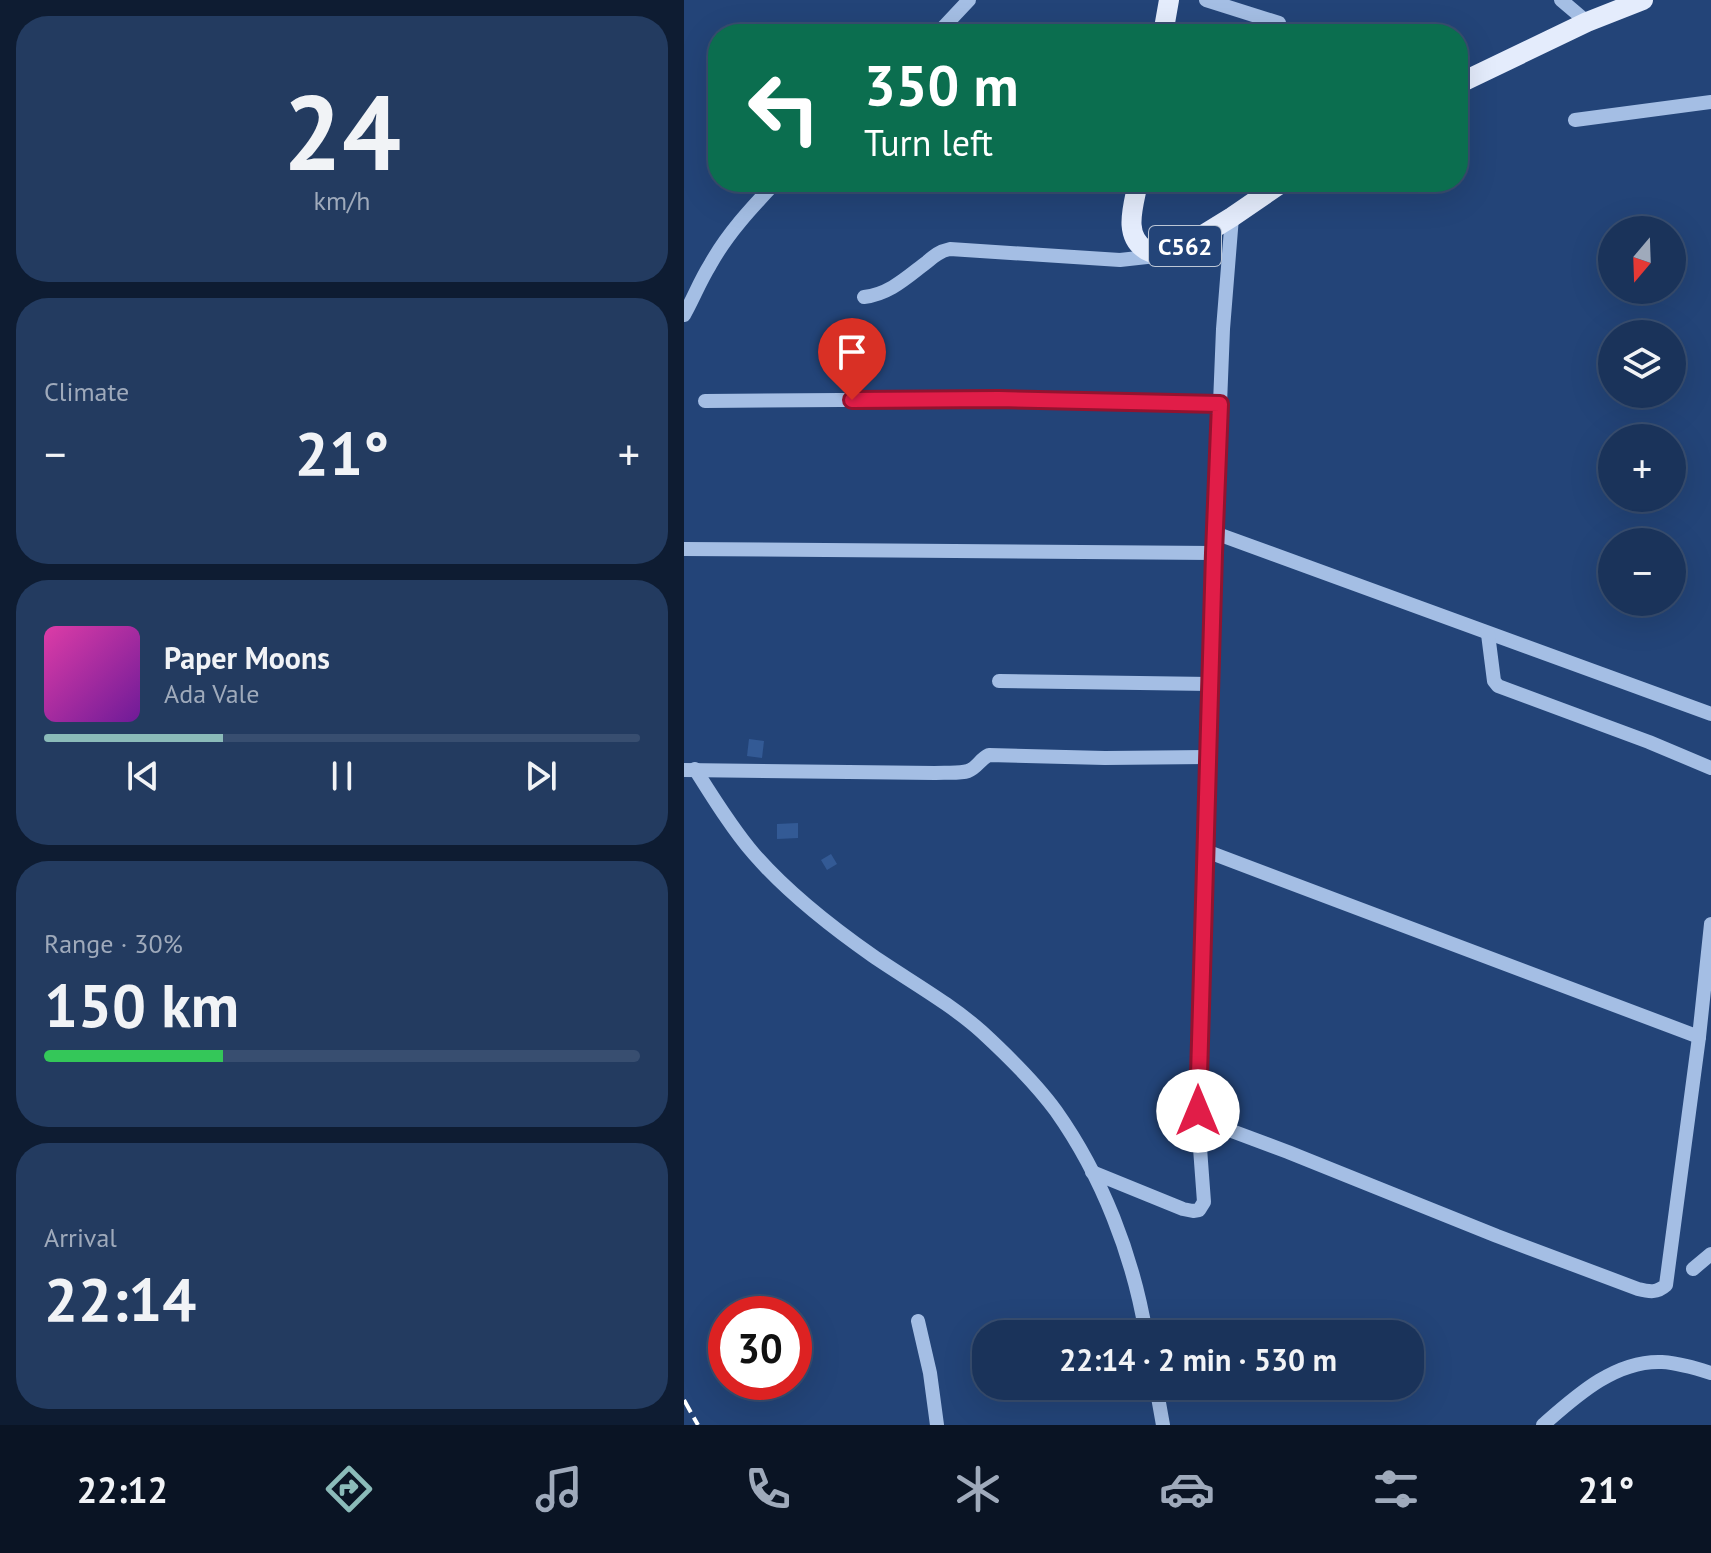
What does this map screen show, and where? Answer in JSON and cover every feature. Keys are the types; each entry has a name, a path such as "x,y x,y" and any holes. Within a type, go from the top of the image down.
{"main road":[{"path":"1165,24 1169,0"},
{"path":"1468,79 1587,22 1643,0"},
{"name":"C562","path":"1136,192 1132,234 1142,247 1161,256 1172,254 1268,192"}],"street":[{"path":"946,24 969,0"},
{"path":"1206,0 1279,23"},
{"path":"1561,0 1587,22"},
{"path":"1575,120 1711,102"},
{"path":"684,315 722,245 767,192"},
{"path":"1092,1172 1183,1209 1199,1210 1204,1202 1198,1091 1207,757 1223,329 1232,217"},
{"path":"864,297 890,290 938,253 950,249 1120,260 1161,256"},
{"path":"705,401 999,399 1220,404"},
{"path":"1215,533 1711,714"},
{"path":"684,549 1214,553"},
{"path":"1488,634 1494,681 1498,686 1711,768"},
{"path":"999,681 1210,684"},
{"path":"688,770 935,773 968,771 989,755 1207,757"},
{"path":"684,757 688,770 752,852 791,893 838,930 979,1029 1014,1063 1057,1113 1092,1172 1116,1226 1136,1285 1143,1320"},
{"path":"1206,851 1699,1037"},
{"path":"1198,1121 1288,1152 1638,1289 1651,1292 1660,1290 1666,1285 1668,1274 1711,926"},
{"path":"1693,1269 1711,1254"},
{"path":"918,1321 930,1373 937,1425"},
{"path":"1543,1425 1600,1379 1632,1366 1659,1362 1685,1365 1711,1373"},
{"path":"1159,1400 1163,1425"}],"building":[{"path":"749,739 764,741 762,758 747,756"},
{"path":"798,823 798,838 777,839 777,824"},
{"path":"831,854 837,864 827,870 821,860"}],"railway":[{"path":"684,1400 698,1425"}],"route":[{"path":"852,400 999,399 1220,404 1198,1111"}]}
